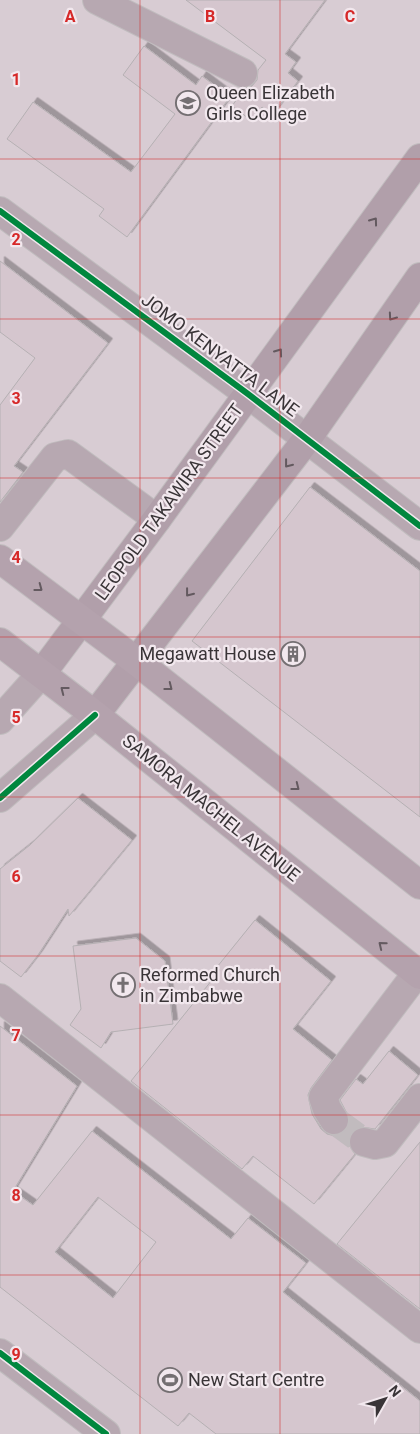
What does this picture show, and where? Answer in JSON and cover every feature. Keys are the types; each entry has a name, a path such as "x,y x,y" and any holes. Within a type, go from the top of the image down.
{"highway":[{"path":"0,559 136,661 420,885"},
{"name":"SAMORA MACHEL AVENUE","path":"0,642 95,715 418,974"}],"main road":[{"name":"LEOPOLD TAKAWIRA STREET","path":"42,673 157,519 420,158"},
{"path":"95,715 307,439 420,277"}],"street":[{"path":"98,0 243,73"},
{"name":"JOMO KENYATTA LANE","path":"0,211 248,394 420,526"},
{"path":"0,527 55,457 68,454 157,519"},
{"name":"LEOPOLD TAKAWIRA STREET","path":"0,720 42,673"},
{"path":"0,798 95,715"},
{"path":"334,1120 326,1109 322,1097 418,974"},
{"path":"0,998 420,1329"},
{"path":"364,1142 375,1145 384,1143 420,1098"},
{"path":"0,1353 106,1434"}],"shaded area":[{"path":"0,0 420,0 420,1434 0,1434"}],"building":[{"path":"186,0 325,0 285,54 296,62 288,73 298,81 272,115 262,107 252,121 232,106 245,88 252,86 257,80 258,70 266,60"},
{"path":"144,46 196,85 202,76 230,97 127,237 99,216 104,209 7,139 33,102 131,172 175,114 123,75"},
{"path":"0,261 108,343 14,466 23,472 0,502 0,405 35,358 0,332"},
{"path":"310,487 420,571 420,817 192,641"},
{"path":"78,798 132,840 69,916 68,909 21,977 0,961 0,869 30,845"},
{"path":"255,920 331,981 293,1029 332,1060 308,1095 312,1114 321,1129 327,1134 335,1136 348,1128 350,1119 340,1100 356,1079 363,1084 389,1051 418,1075 375,1129 361,1127 353,1131 349,1137 349,1145 355,1154 314,1204 253,1156 242,1169 131,1081 220,970 217,967"},
{"name":"Reformed Church in Zimbabwe","path":"136,938 165,961 173,1024 111,1032 101,1048 70,1025 81,1009 73,946"},
{"path":"0,1026 77,1086 13,1191 33,1205 92,1131 231,1239 248,1218 306,1263 283,1292 420,1401 420,1434 216,1434 189,1413 178,1426 0,1287","holes":["98,1197 156,1242 113,1298 55,1252"]},
{"path":"420,1142 420,1309 337,1244"}],"tunnel":[{"path":"334,1120 364,1142"}],"cycle path":[{"path":"0,211 248,394 420,526"},
{"path":"0,798 95,715"},
{"path":"0,1353 106,1434"}],"place":[{"name":"Queen Elizabeth Girls College","path":"188,103"},
{"name":"Megawatt House","path":"293,654"},
{"name":"Reformed Church in Zimbabwe","path":"123,985"},
{"name":"New Start Centre","path":"170,1380"}]}
